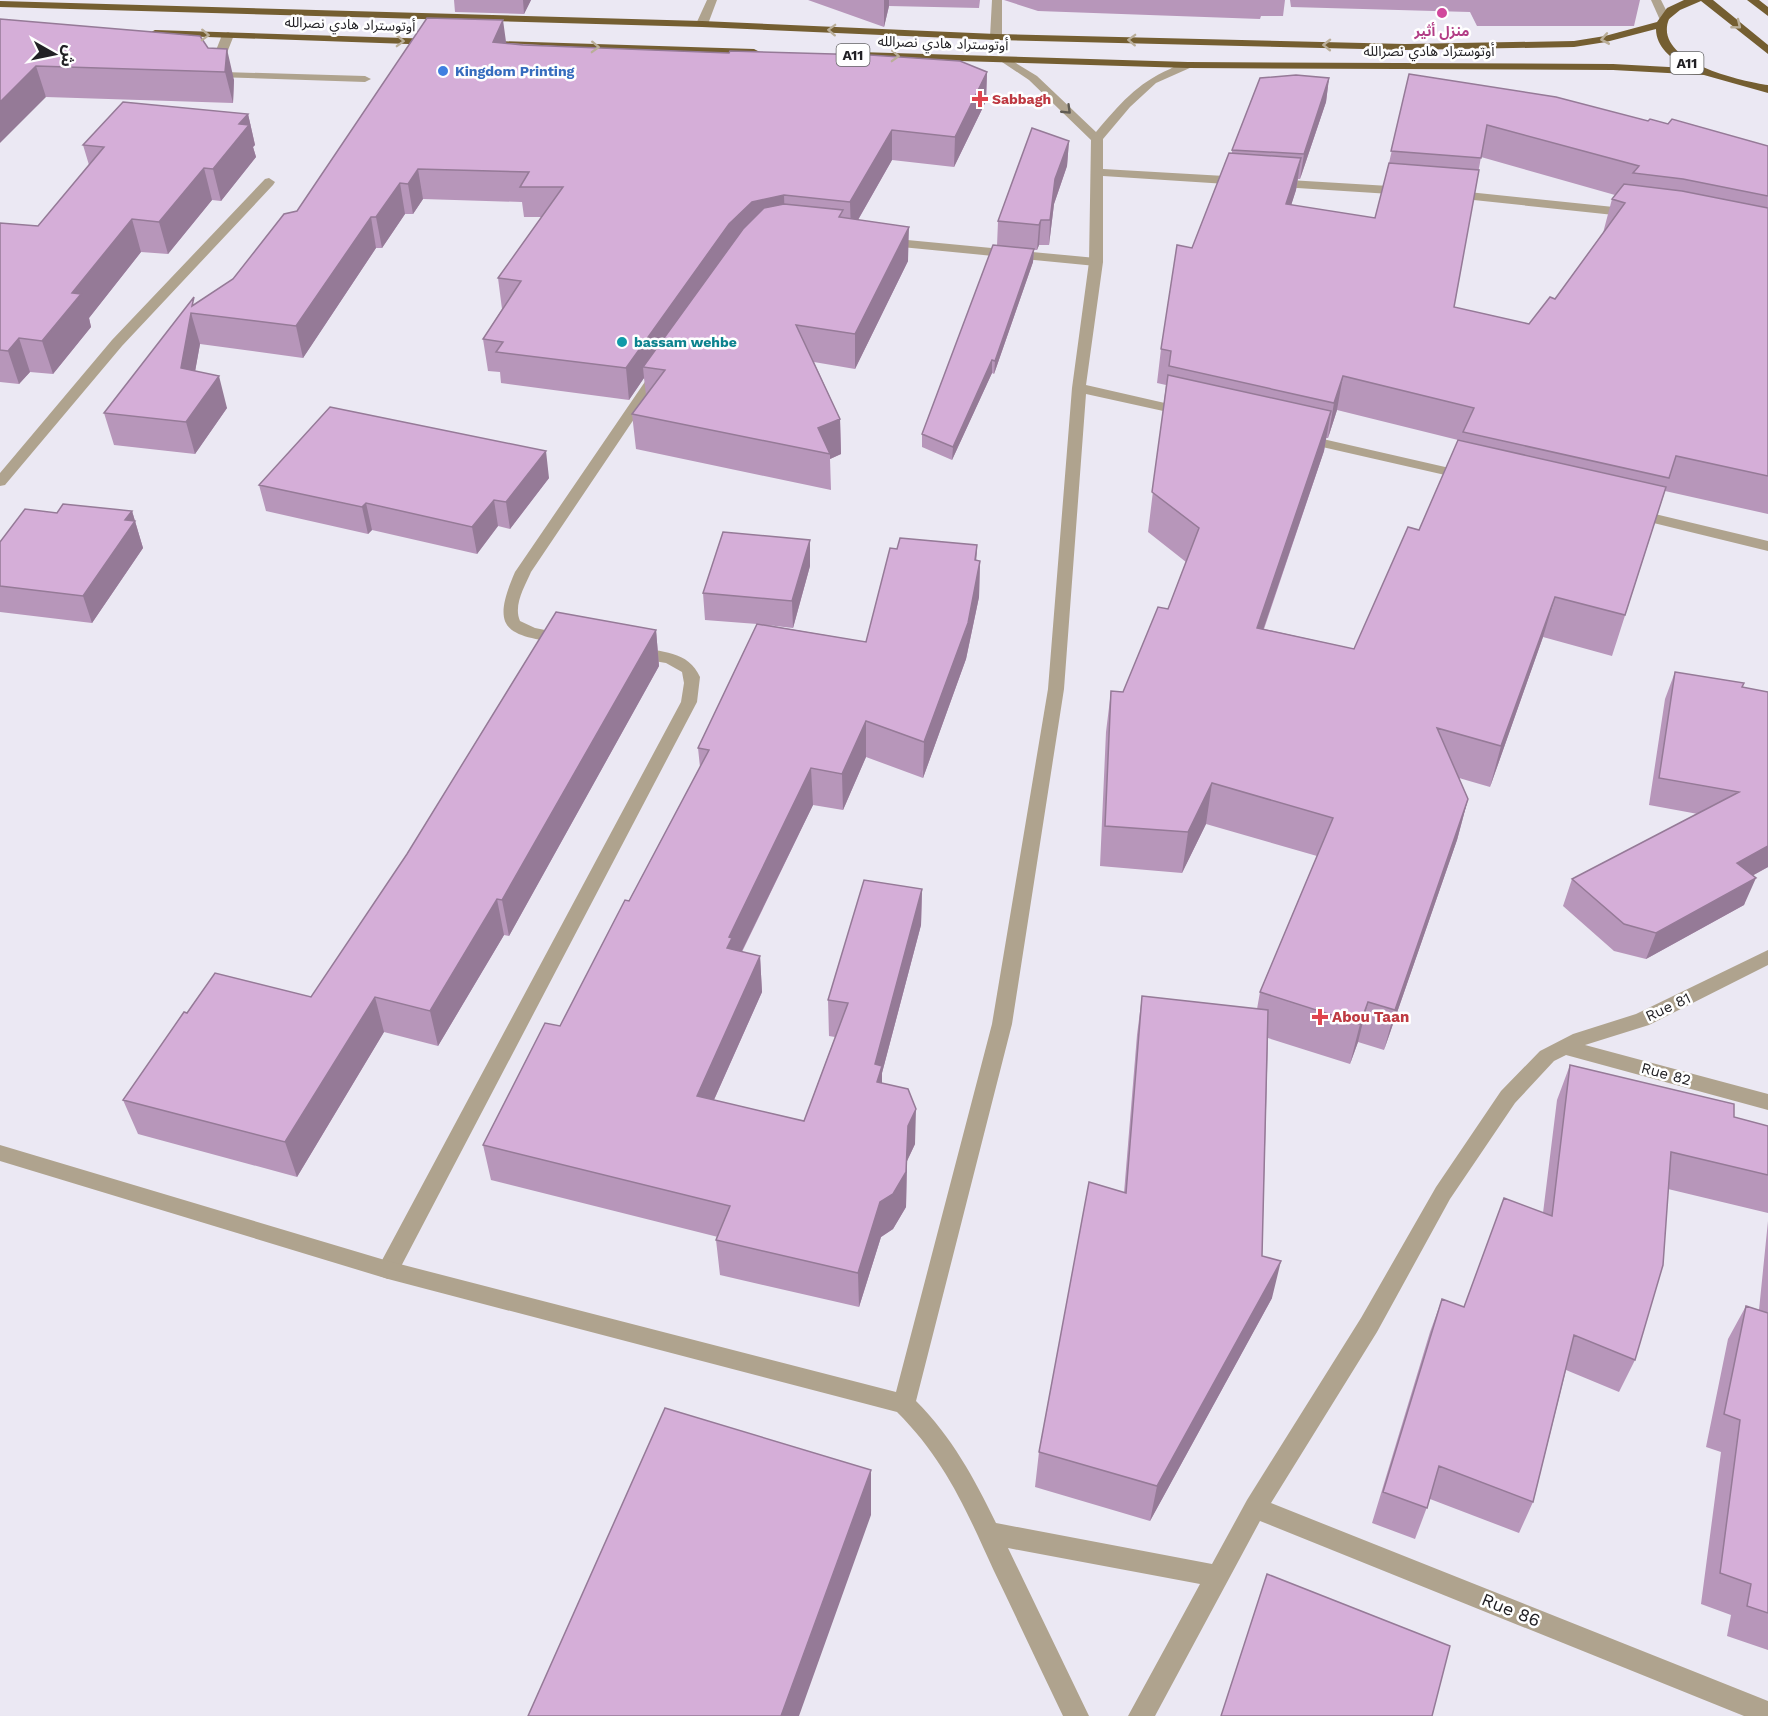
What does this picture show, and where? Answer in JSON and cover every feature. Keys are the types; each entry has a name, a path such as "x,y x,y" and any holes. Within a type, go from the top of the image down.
{"highway":[{"name":"A11","path":"1696,0 1679,6 1663,21 1661,32 1670,49 1691,65 1706,72 1738,83 1768,89"},
{"path":"1706,0 1768,51"},
{"path":"1752,0 1768,13"},
{"name":"أوتوستراد هادي نصرالله","path":"0,4 702,24 996,37 1405,47 1539,46 1606,39 1663,21"},
{"name":"أوتوستراد هادي نصرالله","path":"137,33 444,42"},
{"path":"480,43 767,52"},
{"name":"أوتوستراد هادي نصرالله","path":"850,55 1188,65 1613,67 1706,72"},
{"path":"1738,83 1768,98"}],"street":[{"path":"702,24 712,0"},
{"path":"996,37 997,0"},
{"path":"1656,0 1663,21"},
{"path":"228,35 215,68 219,75 235,78 364,79"},
{"path":"1006,60 1040,84 1097,139"},
{"path":"904,1404 1002,1024 1056,688 1079,388 1096,262 1097,139 1126,104 1152,81 1188,65"},
{"path":"1096,172 1428,193 1650,215"},
{"path":"0,482 117,343 269,182"},
{"path":"867,240 1096,262"},
{"path":"579,642 516,628 511,622 512,594 523,572 666,361"},
{"path":"1079,388 1196,414"},
{"path":"1288,435 1486,480"},
{"path":"1623,512 1768,546"},
{"path":"388,1270 689,702 692,677 687,668 673,659 614,649"},
{"name":"Rue 81","path":"1141,1716 1255,1508 1369,1325 1443,1193 1508,1097 1547,1056 1564,1047 1642,1020 1768,957"},
{"name":"Rue 82","path":"1564,1047 1768,1102"},
{"path":"0,1153 388,1270 904,1404 930,1430 948,1455 1076,1716"},
{"name":"Rue 86","path":"1255,1508 1768,1713"},
{"path":"988,1533 1216,1576"}],"building":[{"path":"427,18 503,20 493,42 523,45 729,53 730,51 870,55 960,61 987,72 955,137 892,130 850,202 784,195 752,202 729,224 626,368 496,352 503,342 483,339 521,281 498,278 563,187 520,187 529,172 418,169 408,184 400,183 376,217 371,217 296,326 191,313 181,368 219,376 186,422 104,413 194,297 192,306 233,279 284,214 297,211"},
{"path":"0,19 200,36 208,48 227,49 225,72 36,66 0,102"},
{"path":"1409,74 1556,97 1648,121 1650,119 1668,124 1672,119 1768,146 1768,196 1683,179 1633,173 1639,166 1487,125 1481,158 1391,151"},
{"path":"1296,75 1329,78 1304,154 1232,150 1260,78"},
{"path":"123,102 248,114 239,124 249,125 213,169 204,168 159,222 132,219 72,293 81,294 42,341 19,338 8,351 0,350 0,223 38,226 104,147 83,145"},
{"path":"1032,128 1069,141 1055,179 1050,220 1041,220 1039,225 998,221"},
{"path":"1229,153 1301,158 1286,204 1375,218 1389,163 1479,170 1454,307 1529,324 1550,297 1555,299 1625,203 1612,199 1624,184 1682,191 1768,208 1768,476 1676,456 1669,478 1463,432 1474,408 1343,376 1334,403 1169,366 1171,351 1161,349 1177,245 1192,248"},
{"path":"784,204 843,210 839,217 909,227 855,334 796,325 840,419 818,428 830,454 632,414 665,370 643,367 743,229 764,208"},
{"path":"993,245 1034,249 995,361 992,360 953,447 922,434"},
{"path":"1168,375 1331,411 1257,628 1354,649 1408,527 1419,530 1458,440 1666,487 1625,615 1555,597 1501,746 1437,728 1468,799 1395,1010 1368,1002 1360,1024 1260,992 1333,818 1212,783 1188,832 1105,826 1111,691 1123,692 1158,607 1168,609 1199,528 1152,492"},
{"path":"330,407 546,451 506,502 494,500 472,527 366,503 362,507 259,485"},
{"path":"63,504 132,511 125,520 135,521 83,596 0,586 0,542 25,509 57,513"},
{"path":"723,532 810,540 792,601 703,593"},
{"path":"900,538 977,545 975,560 980,561 968,623 924,742 866,721 842,774 811,768 729,937 732,938 727,948 760,956 697,1096 804,1121 848,1003 828,1000 864,880 922,889 875,1064 882,1066 877,1082 908,1089 916,1109 908,1126 906,1172 893,1194 880,1202 858,1273 716,1240 730,1206 483,1145 545,1023 560,1026 625,900 629,901 709,750 698,748 757,624 866,642 890,548 897,549"},
{"path":"556,612 656,630 502,900 497,899 430,1011 375,997 285,1142 123,1100 184,1012 187,1013 215,973 311,997 407,854"},
{"path":"1675,672 1744,683 1742,687 1768,692 1768,846 1737,863 1756,878 1656,933 1624,924 1572,879 1739,792 1659,778"},
{"path":"1142,996 1268,1010 1262,1256 1281,1261 1157,1486 1039,1452 1089,1182 1126,1193"},
{"path":"1570,1065 1734,1104 1734,1117 1768,1126 1768,1175 1671,1152 1663,1265 1635,1360 1574,1335 1533,1502 1439,1466 1427,1508 1383,1492 1442,1299 1464,1307 1504,1198 1552,1216"},
{"path":"1746,1306 1768,1313 1768,1613 1747,1606 1751,1584 1720,1573 1740,1420 1724,1414"},
{"path":"665,1408 871,1470 781,1716 528,1716"},
{"path":"1267,1574 1450,1646 1432,1716 1221,1716"}],"place":[{"name":"منزل أثير","path":"1442,13"},
{"name":"Kingdom Printing","path":"443,71"},
{"name":"Sabbagh","path":"980,99"},
{"name":"bassam wehbe","path":"622,342"},
{"name":"Abou Taan","path":"1320,1017"}]}
